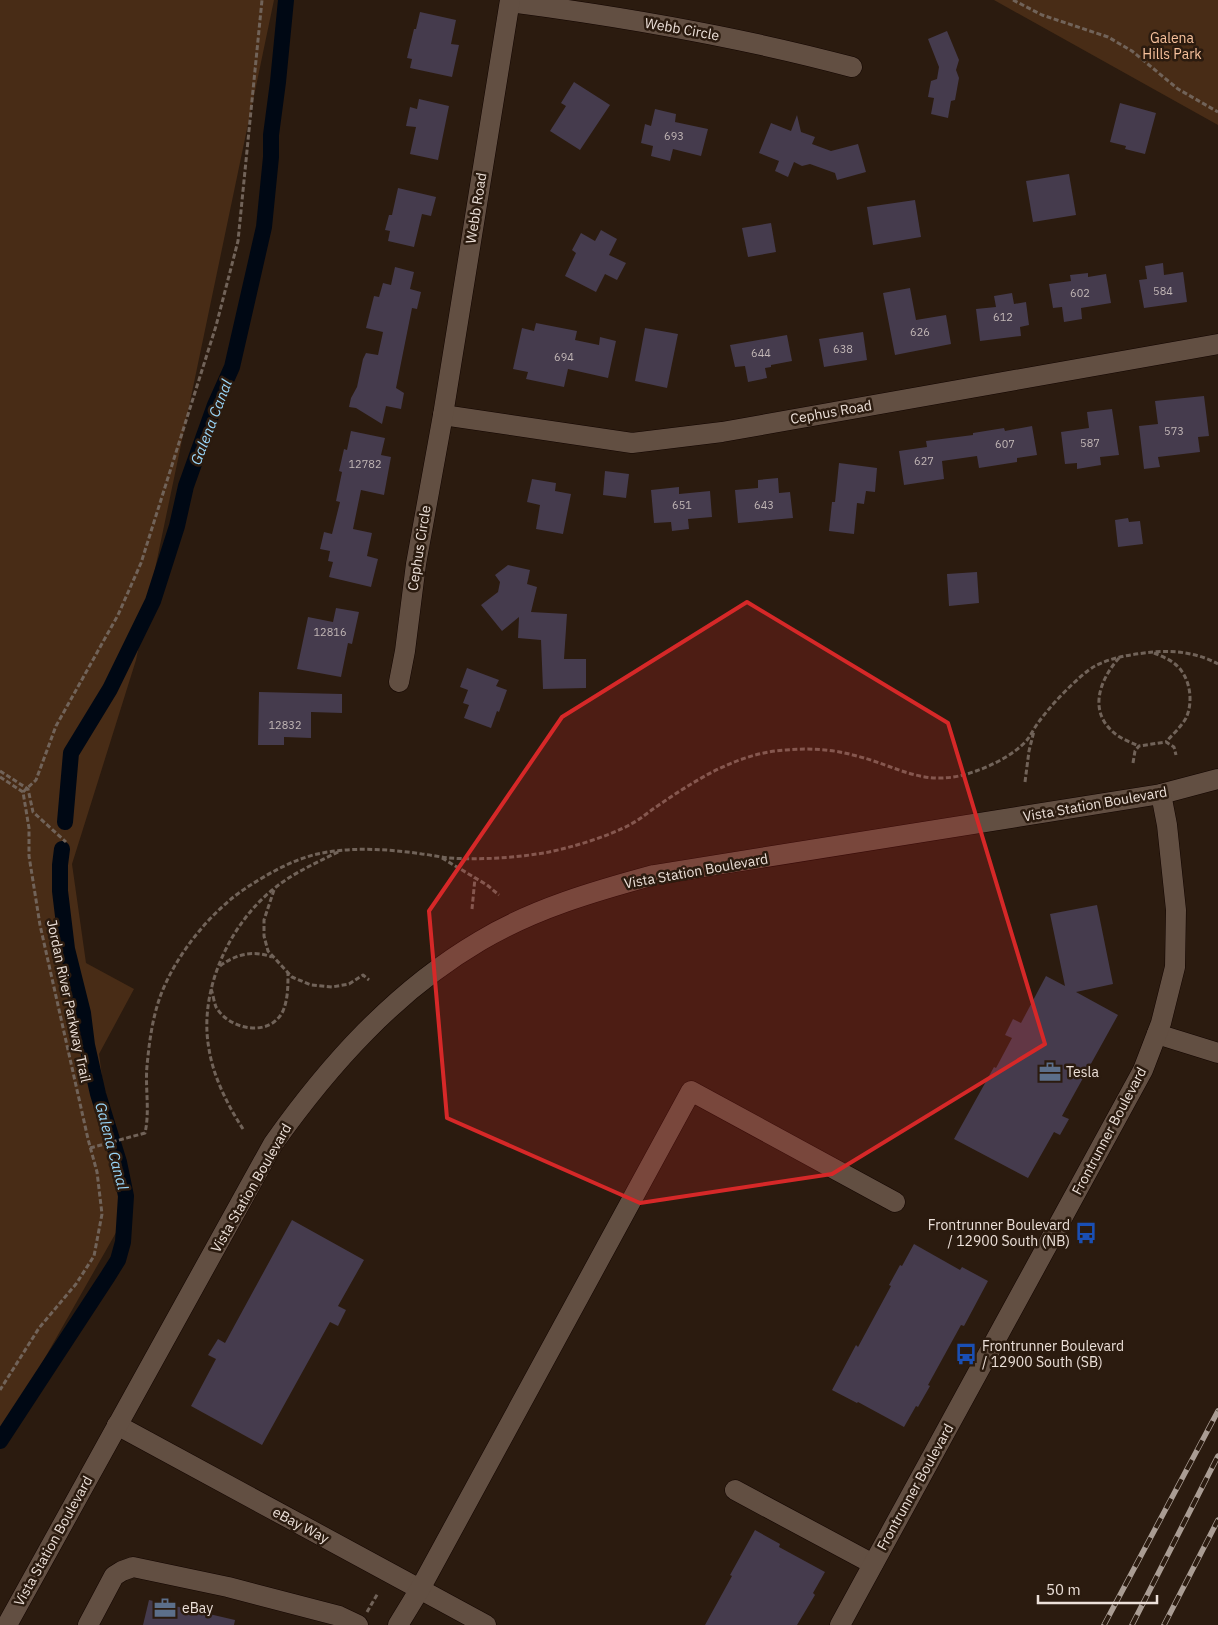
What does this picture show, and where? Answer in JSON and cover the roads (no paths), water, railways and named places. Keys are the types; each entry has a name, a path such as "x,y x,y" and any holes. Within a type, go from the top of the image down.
{"street":[{"name":"Webb Circle","path":"510,1 722,36 852,67"},
{"name":"Webb Road","path":"443,415 510,1"},
{"name":"Cephus Road","path":"443,415 632,443 722,432 1218,344"},
{"name":"Cephus Circle","path":"399,682 418,555 443,415"},
{"name":"Vista Station Boulevard","path":"7,1625 273,1144 300,1105 365,1032 401,998 437,969 481,940 524,919 607,888 654,875 1162,794 1218,780"},
{"name":"Frontrunner Boulevard","path":"840,1625 1143,1070 1157,1034 1175,967 1176,910 1162,794"},
{"path":"1157,1034 1218,1053"},
{"path":"398,1625 420,1589 691,1091 895,1202"},
{"name":"eBay Way","path":"117,1425 486,1625"},
{"path":"735,1490 873,1564"},
{"path":"88,1625 114,1576 133,1567 247,1592 361,1621"}],"waterway":[{"name":"Galena Canal","path":"65,822 71,753 110,689 153,601 177,526 186,486 215,405 232,367 264,227 271,157 271,135 286,0"},
{"name":"Galena Canal","path":"0,1441 118,1260 123,1242 126,1196 119,1162 98,1094 87,1045 83,1013 67,949 60,891 62,849"}],"railway":[{"path":"1104,1625 1218,1411"},
{"path":"1132,1625 1218,1456"},
{"path":"1164,1625 1218,1520"}],"place":[{"name":"Tesla","path":"1050,1072"},
{"name":"Frontrunner Boulevard / 12900 South (NB)","path":"1086,1233"},
{"name":"Frontrunner Boulevard / 12900 South (SB)","path":"966,1354"},
{"name":"eBay","path":"165,1608"}],"park label":[{"name":"Galena Hills Park","path":"1172,46"}]}
